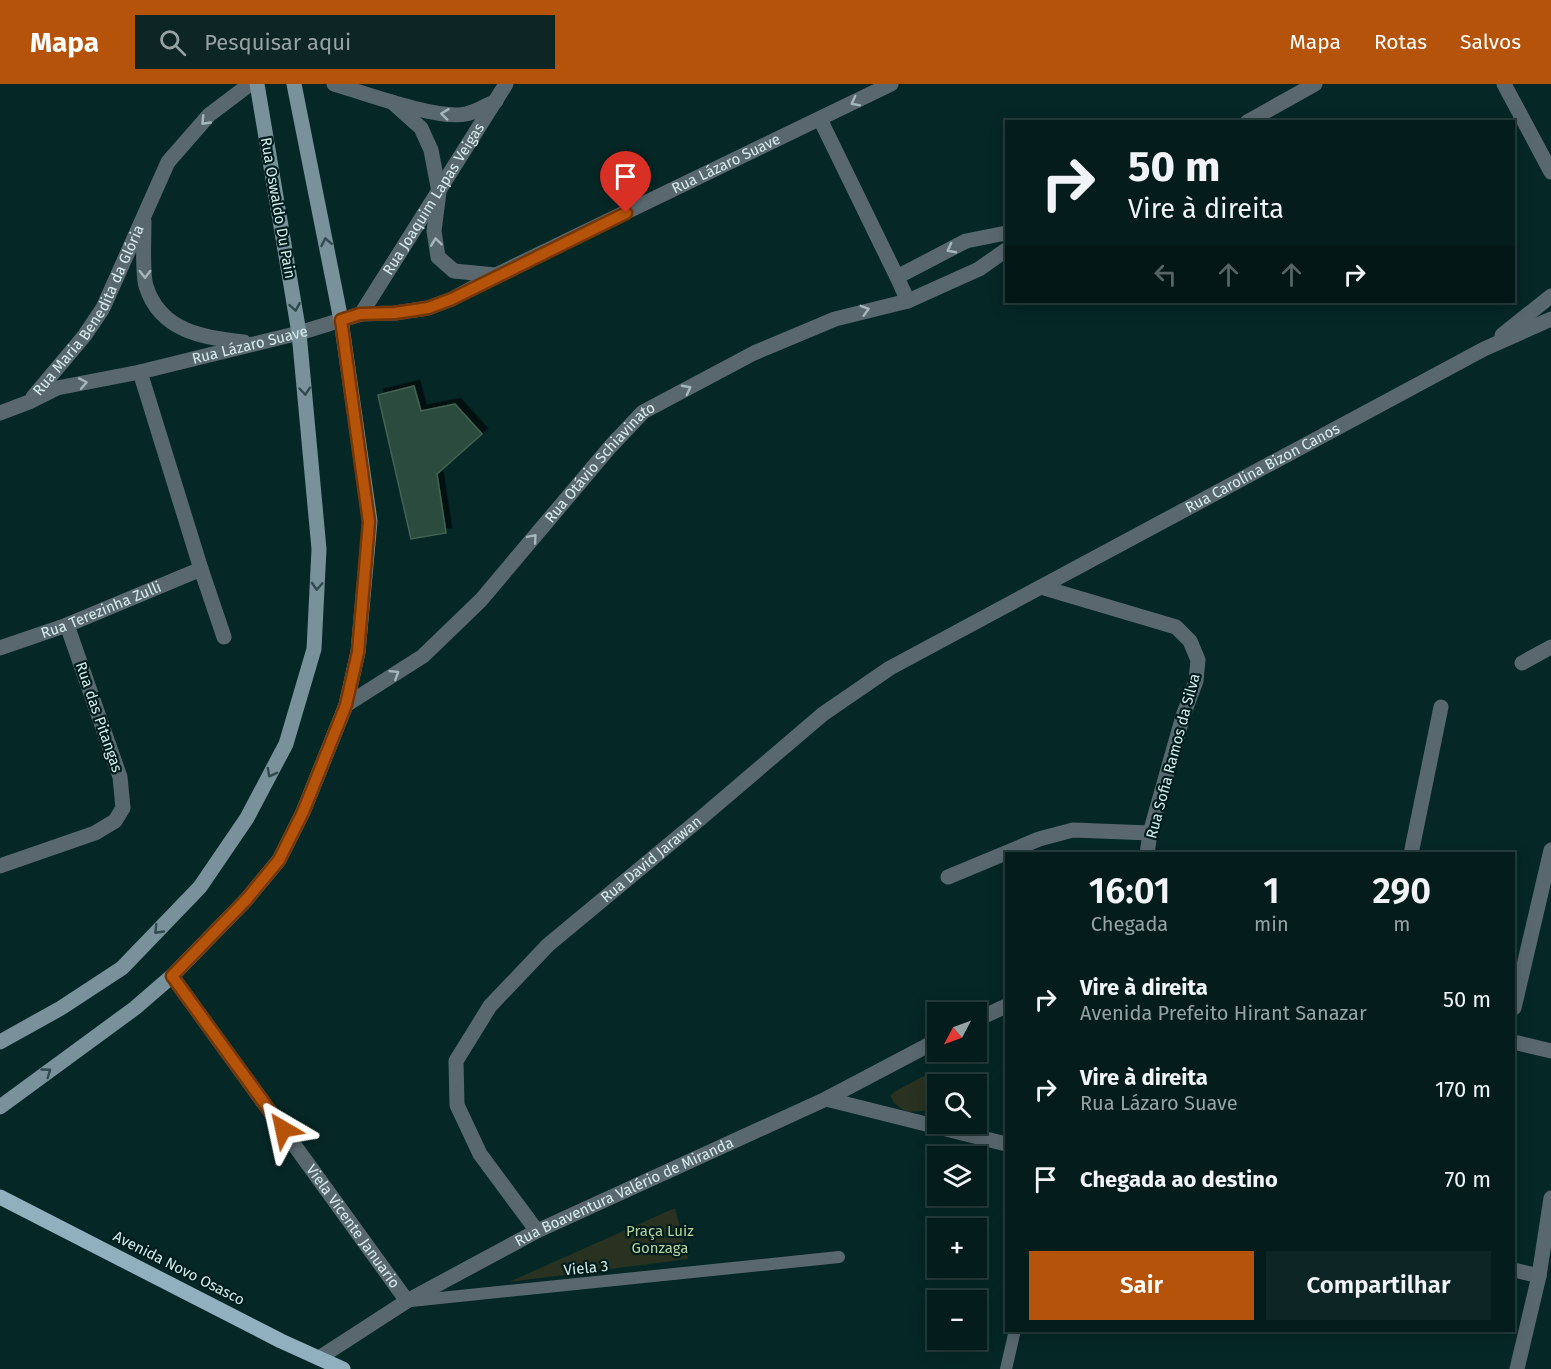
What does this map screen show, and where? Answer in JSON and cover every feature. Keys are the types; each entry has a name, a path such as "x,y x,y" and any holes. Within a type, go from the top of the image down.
{"main road":[{"name":"Rua Oswaldo Du Pain","path":"0,1042 62,1008 122,968 200,887 247,818 286,744 314,648 319,549 299,333 257,84"},
{"path":"0,1107 135,1008 172,976 246,900 279,860 303,812 346,705 358,652 369,522 341,320 294,84"},
{"name":"Avenida Novo Osasco","path":"0,1197 281,1341 343,1369"}],"street":[{"name":"Rua Maria Benedita da Glória","path":"29,402 85,335 103,308 168,162 209,116 250,84"},
{"path":"334,84 392,102 452,115 467,114 496,101"},
{"name":"Rua Joaquim Lapas Veigas","path":"360,314 506,84"},
{"name":"Rua Lázaro Suave","path":"0,413 57,388 140,372 255,344 360,314 395,313 428,308 452,299 496,275 891,84"},
{"path":"1251,120 1315,84"},
{"path":"1504,84 1551,172"},
{"path":"392,102 421,128 431,150 439,192 434,231 438,257 454,271 496,275"},
{"path":"820,119 908,301"},
{"name":"Rua Maria Benedita da Glória","path":"144,215 146,285 153,302 165,318 183,330 212,339 255,344"},
{"path":"897,277 966,241 1005,233"},
{"name":"Rua Otávio Schiavinato","path":"346,705 423,656 481,600 610,447 643,412 754,353 825,323 872,308 908,301 979,269 1005,251"},
{"name":"Rua Carolina Bizon Canos","path":"1484,349 1551,296"},
{"name":"Rua Carolina Bizon Canos","path":"1041,587 1484,349 1551,319"},
{"path":"140,372 224,637"},
{"name":"Rua Terezinha Zulli","path":"0,648 67,625 201,569"},
{"name":"Rua Sofia Ramos da Silva","path":"1041,587 1176,627 1190,641 1198,660 1196,681 1183,716 1150,833 1148,852"},
{"name":"Rua David Jarawan","path":"537,1231 480,1154 457,1105 456,1061 490,1006 548,945 823,714 890,668 1041,587"},
{"name":"Rua das Pitangas","path":"0,866 95,833 116,821 123,808 120,777 67,625"},
{"path":"1522,663 1551,647"},
{"path":"1411,852 1441,707"},
{"path":"1008,852 1039,839 1073,830 1150,833"},
{"path":"1515,1004 1551,850"},
{"path":"948,877 1005,853"},
{"name":"Viela Vicente Januario","path":"172,976 407,1301"},
{"path":"987,1015 1005,1006"},
{"path":"1515,1042 1551,1051"},
{"name":"Rua Boaventura Valério de Miranda","path":"319,1358 407,1301 537,1231 826,1100 927,1046"},
{"path":"826,1100 1005,1144"},
{"path":"1517,1369 1539,1276 1548,1230 1551,1198"},
{"path":"1515,1270 1539,1276"}],"lane":[{"name":"Viela 3","path":"407,1301 839,1257"},
{"path":"1006,1369 1015,1332"}],"green space":[{"path":"927,1074 927,1111 906,1112 894,1103 890,1096"},
{"name":"Praça Luiz Gonzaga","path":"675,1208 688,1259 509,1282"}],"building":[{"path":"414,386 421,411 455,404 482,434 437,474 446,533 411,539 378,395"}],"route":[{"path":"283,1129 172,976 246,900 279,860 303,812 346,705 358,652 369,522 341,320 360,314 395,313 428,308 452,299 496,275 626,213"}]}
